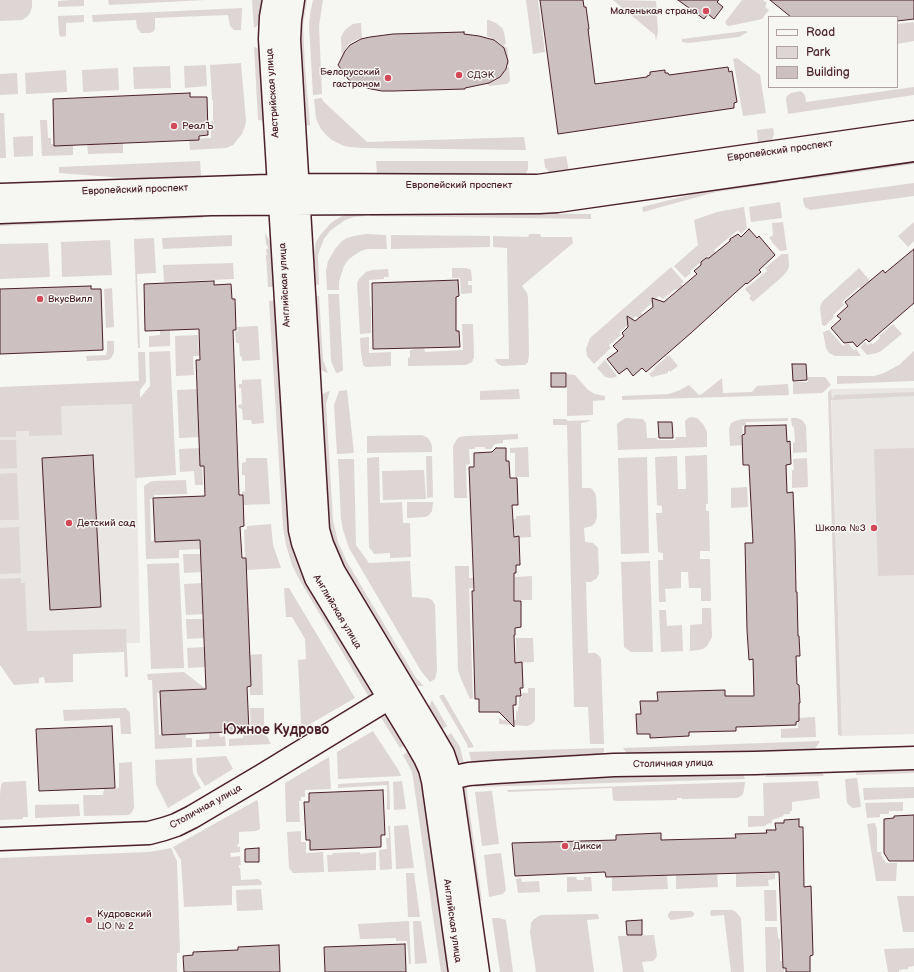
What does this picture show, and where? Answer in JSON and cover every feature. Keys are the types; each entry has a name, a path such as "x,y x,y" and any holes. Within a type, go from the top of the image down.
{"street":[{"name":"Австрийская улица","path":"274,0 271,17 270,39 289,194"},
{"name":"Австрийская улица","path":"289,194 289,40 293,0"},
{"name":"Европейский проспект","path":"0,195 289,194 538,186 914,132"},
{"name":"Европейский проспект","path":"0,212 211,204 289,194 539,202 557,201 914,150"},
{"name":"Английская улица","path":"289,194 300,530 303,543 316,578 425,758 430,769 441,780 478,972"},
{"name":"Английская улица","path":"289,194 318,530 322,544 334,572 443,754 447,766 441,780 460,972"},
{"name":"Столичная улица","path":"0,839 149,833 170,827 192,817 257,779 389,698"},
{"name":"Столичная улица","path":"441,780 469,774 614,765 755,763 914,758"}],"shaded area":[{"name":"Школа №3","path":"914,388 914,734 842,736 831,389"},
{"name":"Детский сад","path":"135,398 140,643 0,644 0,403"}],"green space":[{"path":"0,0 32,0 32,7 27,17 22,20 0,21"},
{"path":"84,0 84,6 58,7 58,1"},
{"path":"108,0 205,0 109,5"},
{"path":"252,0 264,0 261,23 254,28"},
{"path":"302,0 307,0 303,25 310,125 304,126 298,25"},
{"path":"313,0 323,0 319,26 322,94 313,95 309,26"},
{"path":"526,0 538,0 545,52 533,54"},
{"path":"613,0 656,1 658,32 656,41 655,35"},
{"path":"742,0 763,0 767,3 765,7 769,10 762,19 729,26 727,25 725,22"},
{"path":"242,8 241,30 234,30 230,26 228,15 155,18 154,31 150,33 141,33 137,28 136,20 93,22 92,15"},
{"path":"84,15 84,22 66,23 66,36 60,36 58,16"},
{"path":"487,20 496,23 504,32 506,44 504,44 505,47 507,47 509,64 506,65 504,48 499,42 487,36"},
{"path":"914,22 914,41 898,44 898,24"},
{"path":"361,23 362,38 349,44 342,55 344,56 345,79 343,79 341,37 345,30 350,26"},
{"path":"745,31 748,32 739,37 689,43 682,42 682,39"},
{"path":"254,47 262,49 266,121 258,120"},
{"path":"737,58 760,75 766,113 743,116 733,59"},
{"path":"241,63 246,121 242,134 233,145 226,148 190,150 189,139 211,138 213,100 210,65"},
{"path":"206,65 207,86 185,88 184,66"},
{"path":"170,66 171,88 134,89 133,67"},
{"path":"509,67 510,81 507,84 489,86 488,83 500,77"},
{"path":"118,68 119,90 83,92 82,70"},
{"path":"66,70 67,92 26,94 25,73"},
{"path":"17,73 18,94 0,95 0,74"},
{"path":"914,87 914,95 788,114 786,99 791,93 801,91 805,95 806,102"},
{"path":"322,98 323,101 367,142 524,137 526,150 362,148 344,146 327,136 318,123 314,99"},
{"path":"0,113 4,113 6,158 0,158"},
{"path":"40,120 47,120 48,138 51,138 51,144 73,144 73,155 42,156"},
{"path":"773,128 774,134 771,142 758,144 757,130"},
{"path":"33,136 33,156 14,157 13,137"},
{"path":"123,142 123,153 88,154 87,143"},
{"path":"566,156 569,171 551,174 545,167 544,159"},
{"path":"914,159 914,164 802,180 804,175"},
{"path":"200,161 201,176 137,179 59,173 59,167"},
{"path":"376,161 528,161 528,169 525,176 377,174"},
{"path":"776,179 779,183 716,192 643,212 642,207 709,190"},
{"path":"914,183 914,196 810,210 805,207 803,201 803,198"},
{"path":"780,202 782,218 751,222 749,207"},
{"path":"744,207 747,228 741,234 738,230 714,250 716,254 711,258 708,256 690,271 691,273 685,278 674,266 698,245 694,220 717,212"},
{"path":"364,211 364,216 345,220 330,231 324,239 318,256 319,285 314,285 313,256 316,242 321,234 331,223 340,217 350,213"},
{"path":"371,211 591,214 591,219 371,216"},
{"path":"203,213 203,218 134,221 138,215"},
{"path":"109,217 112,221 0,226 0,221"},
{"path":"783,222 787,250 780,251 769,238 773,235 772,223"},
{"path":"914,222 914,241 908,247 898,236"},
{"path":"265,233 272,245 276,287 268,287 266,249 268,249 266,245"},
{"path":"366,234 386,235 387,249 367,249 353,256 344,266 339,282 339,290 327,290 326,271 328,261 335,249 347,238"},
{"path":"529,234 540,234 541,237 572,237 573,243 522,286 527,293 528,298 528,362 525,365 502,366 495,360 509,359 507,248 493,247 493,236 528,237"},
{"path":"232,235 232,246 163,249 162,238"},
{"path":"391,235 490,236 490,247 391,249"},
{"path":"154,238 156,273 137,274 140,348 138,348 134,239"},
{"path":"110,240 112,275 62,277 61,242"},
{"path":"48,243 50,277 0,279 0,244"},
{"path":"782,254 788,254 789,267 787,271 753,302 749,298 751,296 745,289 767,271 765,268"},
{"path":"233,263 234,279 164,282 163,265"},
{"path":"671,267 684,282 681,284 683,286 678,290 675,289 663,299 659,296 641,313 642,315 638,318 636,316 633,318 634,319 619,333 621,335 609,345 611,348 594,364 587,356 586,349 590,338"},
{"path":"452,268 466,268 471,270 472,281 468,281 468,285 472,285 472,293 461,294 460,278 452,278"},
{"path":"859,268 871,282 862,290 859,287 842,302 844,305 833,315 834,317 825,326 822,325 820,307 822,302"},
{"path":"388,269 389,277 384,277 384,279 369,280 371,333 360,334 357,283 366,272"},
{"path":"112,288 114,327 106,328 104,289"},
{"path":"328,294 339,294 343,370 336,373 331,361"},
{"path":"314,296 319,296 323,360 328,373 320,370 319,368"},
{"path":"277,300 287,468 373,689 370,699 299,579 292,565 286,545 283,527 269,301"},
{"path":"462,324 473,324 474,357 472,362 466,365 408,366 410,350 413,349 424,348 425,352 463,350"},
{"path":"893,324 902,334 881,351 867,355 860,347 865,342 868,345 871,343 873,344 880,338 879,336"},
{"path":"258,326 260,360 242,361 239,343 236,343 235,331 238,331 237,327"},
{"path":"829,330 843,346 849,344 854,351 856,349 861,356 835,356 829,353 826,348 823,332"},
{"path":"160,331 170,331 170,346 149,347 149,336 160,335"},
{"path":"198,335 199,356 193,356 194,375 176,376 175,336"},
{"path":"369,337 369,353 391,352 391,366 366,367 363,365 360,338"},
{"path":"107,341 114,341 114,353 111,358 108,360 87,361 86,356 106,355"},
{"path":"170,351 176,475 135,478 132,404 61,406 62,435 29,436 29,431 16,431 16,437 0,437 0,387 139,381 138,352 145,352 146,382 140,390 140,398 150,386 149,352"},
{"path":"914,351 914,381 837,384 837,376 874,376 884,373 899,365"},
{"path":"669,355 678,366 670,372 668,371 668,373 652,377 649,374"},
{"path":"605,360 617,376 616,377 605,377 597,368"},
{"path":"567,374 575,375 588,390 595,394 605,396 605,400 593,401 593,415 567,416"},
{"path":"808,377 825,377 831,385 822,393 793,394 793,382 808,382"},
{"path":"722,378 723,393 752,392 757,386 788,384 789,395 622,400 622,396 669,394 689,385 699,395"},
{"path":"261,379 264,423 252,424 251,420 243,420 242,409 239,408 238,405 242,404 241,388 239,388 239,384 242,384 242,380"},
{"path":"198,389 200,437 179,438 177,390"},
{"path":"519,389 520,399 480,400 480,391"},
{"path":"831,389 832,399 835,395 914,392 914,396 831,400 842,736 838,735 828,393"},
{"path":"347,390 354,453 337,454 334,405 339,391"},
{"path":"330,391 326,404 333,520 338,542 347,562 416,678 424,686 415,686 339,559 331,540 328,519 320,396"},
{"path":"691,417 697,418 703,424 707,432 707,447 618,450 617,424 626,418 643,419 646,423 647,438 657,438 657,440 675,440 676,437 686,437 685,421"},
{"path":"788,418 788,421 746,422 746,426 742,426 742,445 730,446 729,429 731,423 735,421 743,419"},
{"path":"791,418 802,420 806,426 807,452 793,453 793,443 795,442 794,427 792,426"},
{"path":"553,419 566,419 568,421 591,420 581,423 582,488 590,488 595,493 597,517 592,526 584,528 585,542 593,543 598,548 599,574 596,579 591,582 586,582 588,653 595,653 601,659 604,744 590,744 588,707 574,707 567,425 553,425"},
{"path":"518,434 518,439 503,440 503,443 495,444 491,449 485,449 485,447 475,447 475,449 469,449 470,464 466,465 467,498 454,498 453,446 459,437"},
{"path":"422,435 430,441 432,452 367,453 367,436"},
{"path":"0,440 16,440 17,468 0,469"},
{"path":"528,447 529,477 515,477 515,453 510,453 510,448"},
{"path":"201,448 203,485 195,485 194,471 180,472 179,449"},
{"path":"914,448 914,575 878,576 874,449"},
{"path":"707,455 708,504 706,504 706,511 709,511 710,551 700,551 700,559 710,559 711,601 701,601 701,588 689,588 688,572 681,572 681,588 665,589 666,602 659,602 658,560 663,560 663,553 658,552 656,513 662,513 662,506 657,505 655,457 677,456 678,489 686,489 685,456"},
{"path":"426,456 432,456 433,497 427,498"},
{"path":"379,457 380,503 402,502 403,523 410,523 411,557 390,558 390,553 374,554 369,547 367,458"},
{"path":"647,457 649,553 621,554 618,458"},
{"path":"246,458 267,458 270,504 242,505 242,492 245,491 245,475 242,475 242,463 246,462"},
{"path":"807,458 808,487 792,488 792,470 794,470 793,459"},
{"path":"338,459 354,459 356,545 369,563 410,561 412,597 428,598 432,600 435,605 437,670 435,679 430,682 421,671 349,548 341,519"},
{"path":"424,470 426,499 383,500 382,471"},
{"path":"17,473 19,520 0,520 0,474"},
{"path":"186,480 187,494 154,495 154,499 150,499 151,541 203,539 201,549 179,550 179,558 146,559 144,486 154,481"},
{"path":"747,487 748,507 731,508 731,488"},
{"path":"407,502 433,502 432,511 425,517 407,518"},
{"path":"530,515 531,537 515,538 515,530 513,530 512,519 516,519 516,516"},
{"path":"271,524 273,545 281,568 247,570 244,530 247,529 247,526"},
{"path":"19,527 21,573 0,574 0,528"},
{"path":"183,554 200,554 201,572 184,573"},
{"path":"650,561 653,652 631,652 624,647 621,562"},
{"path":"179,563 184,668 151,669 147,564"},
{"path":"455,566 469,566 469,578 473,578 473,588 469,588 473,698 470,699 458,670"},
{"path":"532,576 532,600 515,600 515,577"},
{"path":"21,578 21,583 25,583 27,631 126,629 128,677 125,677 124,652 73,654 73,682 45,683 44,677 39,678 39,683 14,685 0,665 0,579"},
{"path":"202,583 202,604 206,604 204,614 186,615 184,584"},
{"path":"284,588 289,588 355,698 293,734 287,725 301,724 298,660 306,659 305,639 292,617 286,617"},
{"path":"702,608 711,608 712,637 707,646 703,649 690,651 690,625 702,624"},
{"path":"659,610 666,610 667,626 682,625 683,651 661,652"},
{"path":"186,619 204,619 204,638 187,639"},
{"path":"516,638 533,638 534,662 516,663"},
{"path":"205,647 206,667 188,668 187,648"},
{"path":"262,654 263,695 250,695 249,655"},
{"path":"184,672 207,690 157,693 159,735 186,734 186,738 192,738 192,747 155,749 152,680 148,680 147,674"},
{"path":"528,688 535,688 535,720 533,723 528,726 499,724 499,718 503,720 516,720 516,711 518,711 519,707 519,697 522,697 522,693 528,693"},
{"path":"444,695 474,747 468,748 439,696"},
{"path":"432,700 447,726 441,730 428,708"},
{"path":"126,708 130,713 131,734 121,734 120,718 64,721 63,710"},
{"path":"250,708 264,708 264,731 271,744 229,746 229,739 243,738 243,732 251,731"},
{"path":"380,716 389,716 407,744 400,748"},
{"path":"815,717 816,737 781,738 781,729 798,728 798,718"},
{"path":"373,731 401,776 338,779 337,752"},
{"path":"209,733 219,733 220,737 225,736 226,746 196,747 196,740 209,739"},
{"path":"451,733 460,747 464,764 456,760 445,737"},
{"path":"820,741 811,752 798,752 798,749 787,750 787,752 700,755 700,752 697,752 697,755 627,754 623,748"},
{"path":"604,748 602,755 598,757 472,765 469,752"},
{"path":"410,751 420,772 449,972 441,972 412,772 403,755"},
{"path":"226,756 233,769 205,786 197,773 196,758"},
{"path":"329,757 331,789 305,790 305,797 301,797 301,801 299,801 300,822 286,822 285,783"},
{"path":"192,758 193,773 201,788 168,808 156,784 155,760"},
{"path":"132,762 134,808 132,812 129,815 84,816 83,795 103,795 104,789 119,788 119,763"},
{"path":"914,766 914,773 856,775 856,768"},
{"path":"821,771 824,776 765,777 769,773"},
{"path":"739,772 743,774 745,779 475,787 474,783 506,779"},
{"path":"857,778 861,807 853,808 847,803 845,779"},
{"path":"26,781 28,817 23,817 23,819 0,820 0,795 2,783"},
{"path":"389,781 390,809 387,810 387,785 338,788 338,784"},
{"path":"402,781 406,809 394,810 393,782"},
{"path":"818,781 820,798 792,802 792,811 790,811 790,814 784,814 783,816 772,820 772,823 766,824 766,826 748,827 748,816 764,816 763,783"},
{"path":"745,782 743,794 737,798 677,798 677,800 617,801 613,800 612,788 508,792 507,790"},
{"path":"466,785 482,901 476,899 460,790"},
{"path":"914,787 914,798 864,800 863,788"},
{"path":"492,791 499,844 482,846 475,792"},
{"path":"257,800 260,829 256,831 239,832 239,844 237,844 238,847 240,847 240,852 230,853 231,857 240,856 241,865 239,865 239,868 241,880 258,879 262,882 261,885 232,886 232,905 184,907 181,860 173,847"},
{"path":"903,802 903,811 889,811 889,814 880,814 880,817 867,818 865,803"},
{"path":"79,804 80,816 35,818 35,805"},
{"path":"875,823 877,828 877,852 881,852 881,855 886,863 897,863 896,881 876,881 867,824"},
{"path":"408,825 414,868 396,869 394,826"},
{"path":"388,826 390,826 392,869 380,870 379,850 387,849 386,838 389,838"},
{"path":"301,831 301,842 306,842 306,853 323,852 324,872 293,873 289,868 287,832"},
{"name":"Кудровский ЦО № 2","path":"171,848 177,861 180,953 177,953 177,972 0,972 0,858 148,852"},
{"path":"360,852 360,854 376,852 376,870 328,872 327,855 332,855 333,853"},
{"path":"501,853 506,890 503,894 489,897 484,855"},
{"path":"406,873 414,873 420,917 408,917"},
{"path":"775,873 775,879 768,880 769,886 736,887 736,874"},
{"path":"717,874 718,887 676,889 676,875"},
{"path":"667,876 668,889 612,891 612,877"},
{"path":"567,877 576,877 577,880 584,880 584,877 591,877 592,891 567,892"},
{"path":"521,878 522,882 539,881 540,892 518,893 516,879"},
{"path":"261,889 263,910 237,911 236,890"},
{"path":"764,890 776,890 777,921 765,921"},
{"path":"897,896 914,896 914,932 903,932"},
{"path":"711,910 732,910 741,918 744,972 731,972 724,915 711,916"},
{"path":"671,911 691,911 694,915 692,917 671,920 668,917 668,914"},
{"path":"597,914 599,919 587,920 594,972 536,972 530,932 531,923 534,919 541,915"},
{"path":"492,918 506,920 513,972 500,972"},
{"path":"409,921 411,964 409,964 407,941 396,941 396,938 360,939 358,924"},
{"path":"413,921 421,921 427,963 415,964"},
{"path":"765,927 777,927 778,938 780,939 780,961 782,961 784,972 766,972"},
{"path":"654,935 657,955 656,958 653,961 642,962 644,972 623,972 618,936"},
{"path":"914,948 914,966 908,967 908,969 899,970 899,972 888,972 884,949"}],"building":[{"path":"540,0 583,0 584,7 586,7 595,84 647,77 650,75 650,72 665,70 665,73 668,73 669,75 728,67 729,72 732,71 737,102 734,103 734,108 558,134"},
{"name":"Маленькая страна","path":"678,0 719,0 717,2 723,7 714,19 708,14 704,19"},
{"path":"770,0 914,0 914,19 898,21 898,16 790,16"},
{"path":"464,32 464,34 494,40 504,48 508,61 506,69 500,77 489,83 465,89 382,91 356,85 348,79 338,65 345,51 350,45 361,39 393,34"},
{"path":"190,93 190,97 207,97 208,135 199,136 199,140 54,146 53,99"},
{"path":"749,229 757,238 759,236 775,255 759,270 761,272 747,284 746,283 646,372 642,368 633,376 627,368 619,374 607,359 618,351 613,346 624,336 622,333 628,327 627,316 635,321 653,307 652,298 664,302 697,274 694,271 701,265 701,262 706,258 709,258 730,241 730,239 738,234 741,237"},
{"path":"914,249 914,303 869,342 866,339 857,347 853,342 844,343 831,328 841,319 837,316 848,306 845,302 883,270 885,273"},
{"path":"458,280 459,296 456,297 456,331 459,331 460,347 373,349 372,283"},
{"path":"214,281 214,285 231,284 232,299 235,299 236,330 233,330 239,495 243,495 244,526 240,527 242,558 246,558 251,686 247,687 249,731 162,735 160,691 206,689 200,540 155,542 153,498 205,496 204,466 200,466 196,360 200,360 199,329 145,331 144,284"},
{"path":"91,286 91,289 101,289 103,350 0,354 0,289"},
{"path":"792,364 806,364 807,380 793,381"},
{"path":"551,373 566,373 566,387 551,387"},
{"path":"658,422 672,422 673,438 659,438"},
{"path":"786,425 787,442 790,441 791,464 786,465 787,493 793,492 796,592 800,656 796,656 797,684 799,685 800,703 799,721 796,722 796,725 736,727 736,731 689,732 689,736 650,738 650,734 637,734 636,714 641,714 640,701 658,701 657,692 725,690 725,696 754,696 753,659 749,660 747,630 745,543 753,543 749,465 743,465 742,435 745,434 745,426"},
{"path":"496,448 506,448 506,461 509,461 510,478 517,478 518,505 512,505 514,537 519,536 520,565 516,565 516,573 514,573 514,601 521,601 521,627 515,628 514,635 515,663 522,662 523,688 520,688 521,696 516,696 516,705 513,705 514,727 499,712 479,712 479,699 475,699 472,591 474,591 469,467 474,467 474,453 492,452"},
{"path":"93,455 101,607 50,610 42,458"},
{"path":"112,726 115,788 39,791 36,729"},
{"path":"383,790 385,835 381,835 381,847 310,850 310,840 306,840 304,802 309,802 309,793"},
{"path":"914,815 914,861 889,861 884,853 884,819 894,818 894,816"},
{"path":"799,819 799,827 803,827 804,887 811,886 813,955 810,956 810,972 786,972 786,968 783,968 779,872 606,877 605,872 515,876 512,843 616,840 616,835 661,833 661,840 736,838 735,834 767,833 766,830 776,830 775,823 784,823 784,820"},
{"path":"259,848 259,862 245,862 245,849"},
{"path":"642,920 642,935 627,935 626,921"},
{"path":"405,944 406,972 325,972 324,947"},
{"path":"279,945 280,972 184,972 183,956 193,955 193,952 238,950 238,947"}],"place":[{"name":"Маленькая страна","path":"706,11"},
{"name":"СДЭК","path":"459,75"},
{"name":"Белорусский гастроном","path":"388,78"},
{"name":"РеалЪ","path":"174,126"},
{"name":"ВкусВилл","path":"40,299"},
{"name":"Детский сад","path":"69,523"},
{"name":"Школа №3","path":"874,528"},
{"name":"Дикси","path":"565,846"},
{"name":"Кудровский ЦО № 2","path":"89,920"}],"district":[{"name":"Южное Кудрово","path":"276,730"}]}
